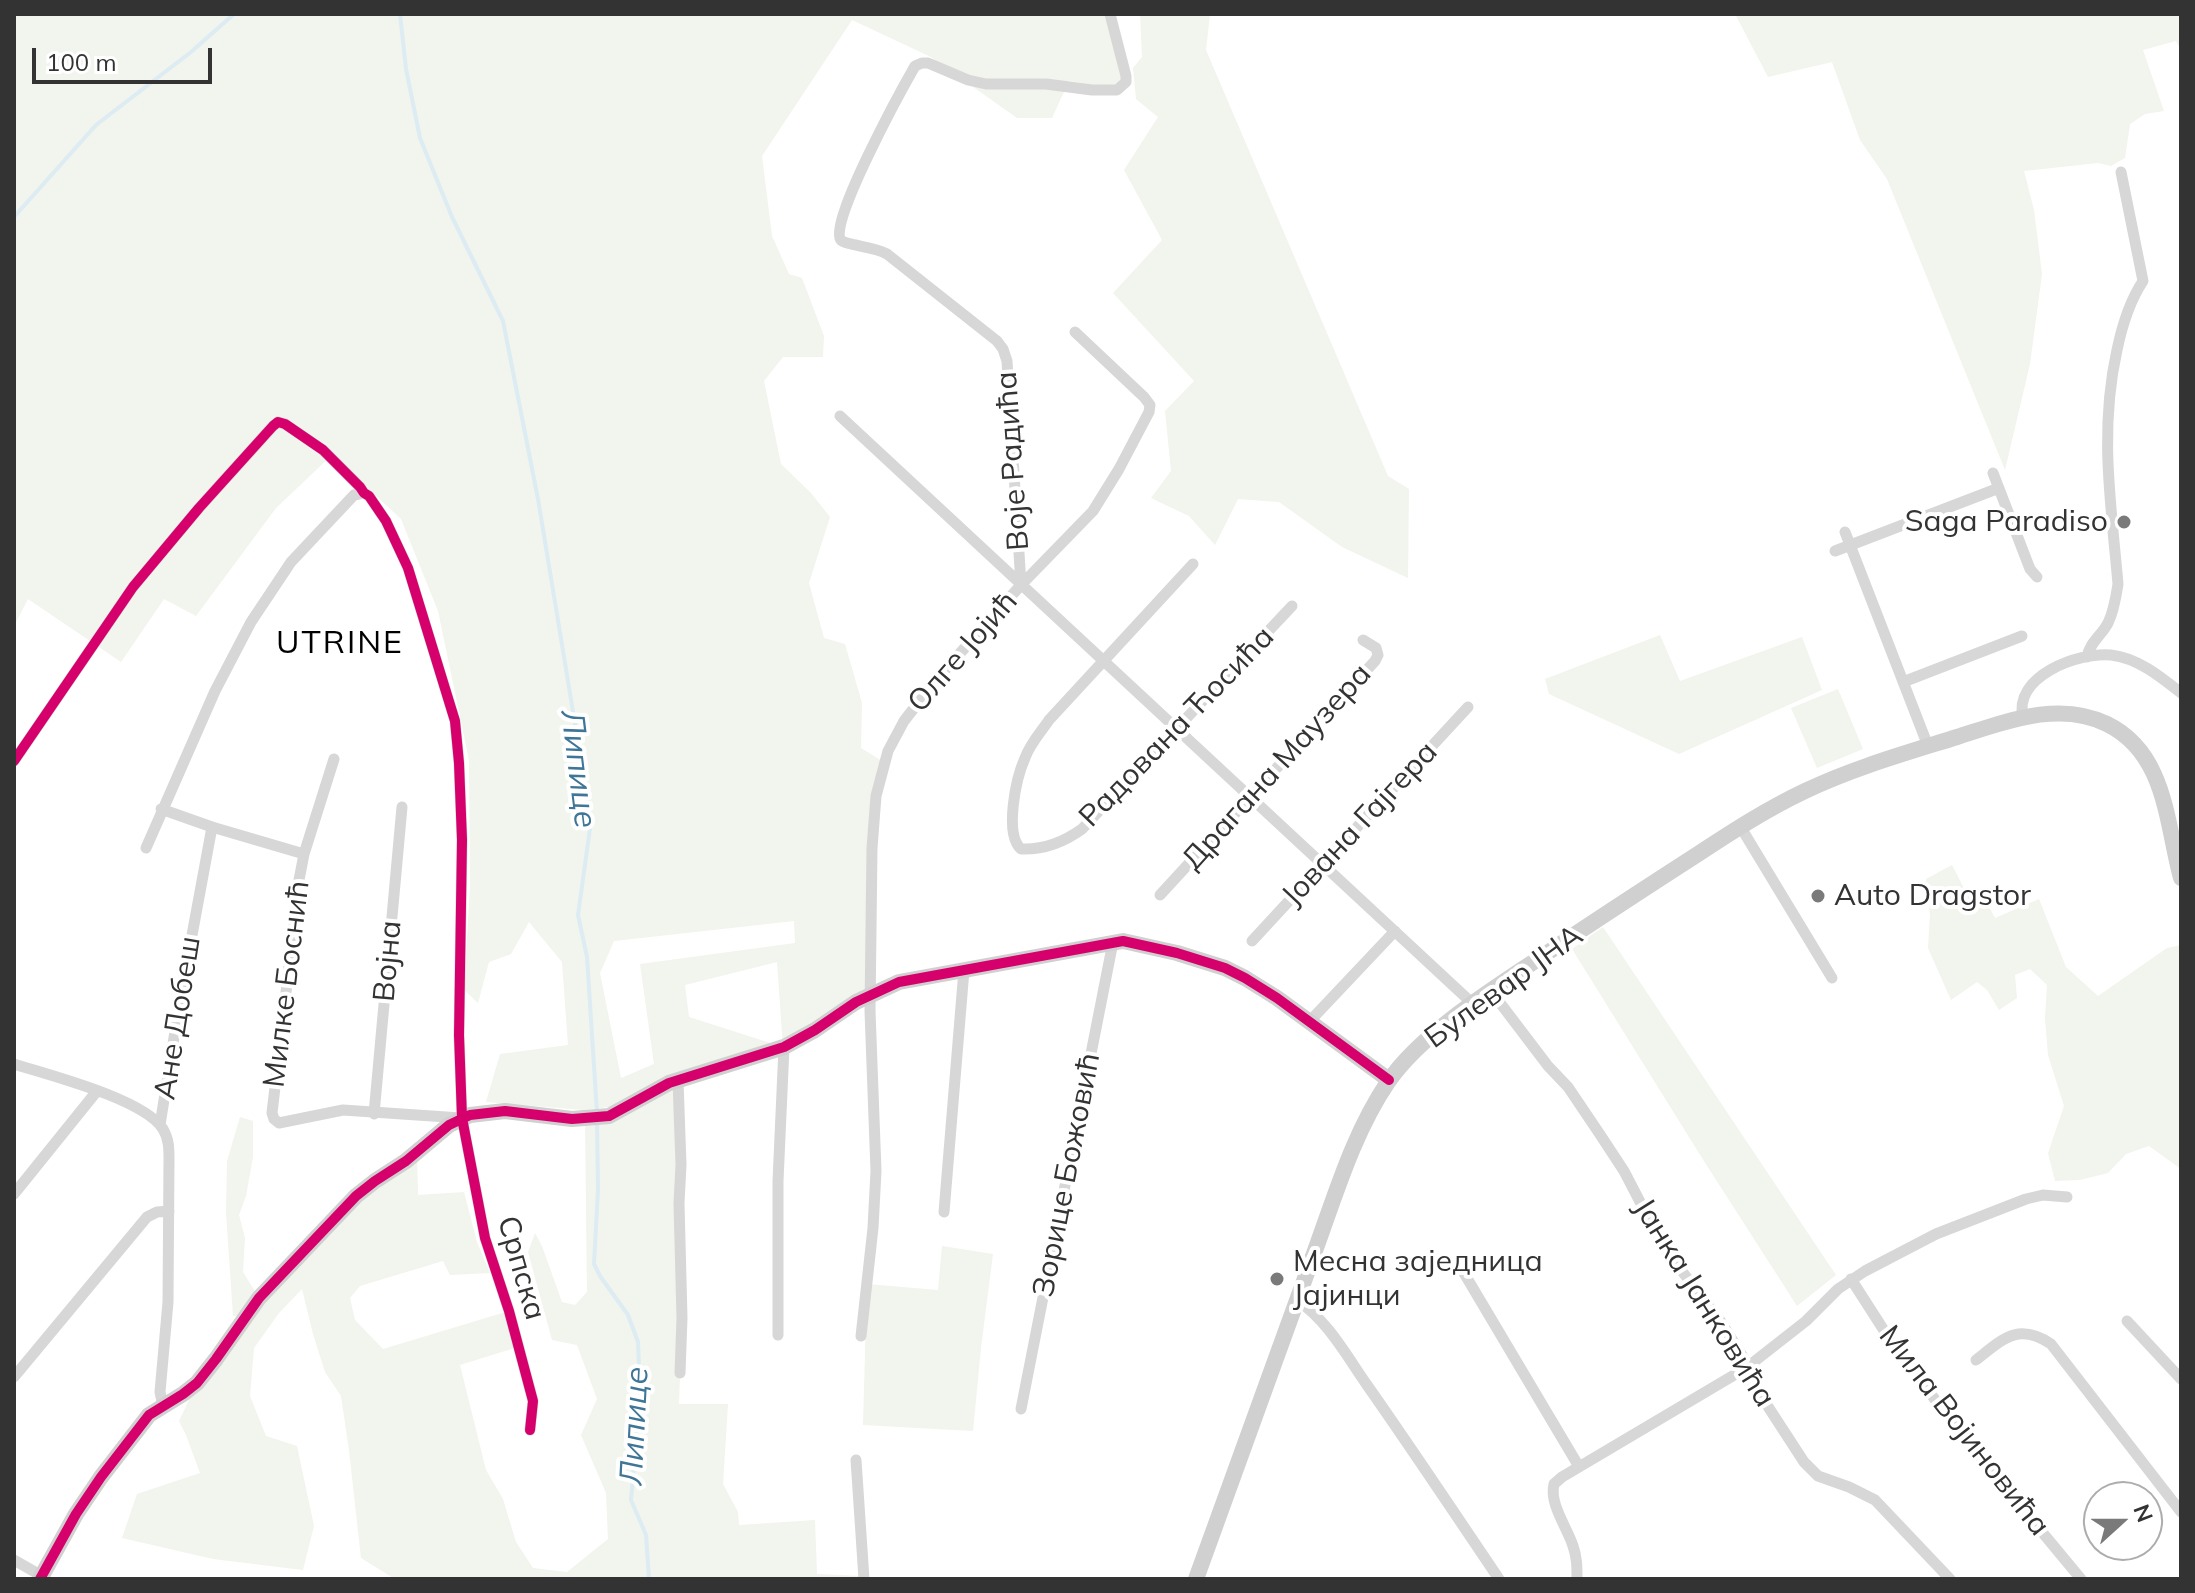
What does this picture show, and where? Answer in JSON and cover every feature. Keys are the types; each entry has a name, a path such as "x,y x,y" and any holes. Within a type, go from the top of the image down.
{"street":[{"name":"Воје Радића","path":"1021,585 1007,361 1003,349 887,254 869,246 844,243 838,232 863,165 915,66 928,63 986,84 1046,84 1117,90 1126,82 1126,76 1110,14"},
{"path":"2087,657 2088,650 2107,626 2116,599 2118,584 2107,462 2109,392 2123,323 2143,281 2121,172"},
{"name":"Олге Јојић","path":"861,1336 876,1171 870,995 876,796 888,751 904,721 1021,585 1093,511 1149,412 1150,405 1144,397 1075,332"},
{"name":"Воје Радића","path":"840,416 1473,1004"},
{"name":"Српска","path":"14,761 133,587 278,422 323,450 374,502 408,568 455,721 462,840 459,1021 462,1118 485,1238 509,1311 533,1401 530,1430"},
{"path":"1993,473 2030,569 2037,577"},
{"path":"1835,551 1999,488"},
{"path":"146,848 232,657 270,593 318,531 354,495 364,493"},
{"path":"1845,532 1928,746"},
{"path":"1103,662 1193,564"},
{"name":"Радована Ћосића","path":"1103,662 1049,720 1025,758 1013,806 1015,842 1021,849 1033,850 1057,844 1088,823 1292,606"},
{"path":"1903,682 2022,636"},
{"name":"Драгана Маузера","path":"1160,895 1375,661 1378,655 1376,648 1363,640"},
{"path":"2023,718 2022,700 2034,681 2069,661 2087,657 2113,655 2129,660 2165,680 2181,693"},
{"name":"Јована Гајгера","path":"1252,941 1468,707"},
{"name":"Булевар ЈНА","path":"1196,1579 1363,1125 1389,1080 1433,1035 1491,991 1740,826 1818,785 1928,746 2053,712 2075,714 2106,724 2136,745 2149,761 2159,781 2181,878"},
{"name":"Милке Боснић","path":"334,759 304,854 293,926 272,1113 274,1119 279,1123 343,1110 462,1118"},
{"name":"Војна","path":"374,1114 402,807"},
{"path":"161,809 304,854"},
{"path":"1740,826 1832,978"},
{"name":"Ане Добеш","path":"163,1406 160,1392 168,1302 169,1145 160,1125 212,827"},
{"path":"1309,1022 1395,931"},
{"path":"14,1560 41,1578 76,1514 149,1415 197,1383 259,1298 356,1196 462,1118 482,1112 505,1111 572,1119 611,1115 678,1080 784,1047 870,995 899,982 1123,941 1225,968 1260,986 1389,1080"},
{"name":"Зорице Божовић","path":"1021,1409 1113,942"},
{"path":"944,1212 964,970"},
{"name":"Јанка Јанковића","path":"1491,991 1572,1094 1624,1171 1664,1248 1719,1319 1738,1349 1752,1382 1810,1469 1818,1476 1875,1500 1950,1579"},
{"path":"778,1335 778,1181 784,1047"},
{"path":"14,1064 97,1091 139,1110 160,1125"},
{"path":"678,1080 681,1165 680,1373"},
{"path":"14,1194 97,1091"},
{"path":"1577,1579 1574,1547 1553,1496 1552,1488 1562,1477 1746,1368 1806,1321 1851,1279 1936,1234 1986,1214 2043,1195 2067,1197"},
{"path":"14,1377 147,1217 169,1211"},
{"path":"1458,1263 1578,1465"},
{"name":"Мила Војиновића","path":"1851,1279 1885,1332 1959,1432 2081,1579"},
{"path":"1297,1300 1312,1310 1327,1327 1499,1579"},
{"path":"2127,1321 2181,1379"},
{"path":"1976,1360 2014,1334 2032,1334 2051,1344 2181,1512"},
{"path":"856,1460 864,1579"}],"shaded area":[{"path":"14,14 1110,14 1123,79 1115,89 1069,81 1052,118 1017,118 931,57 852,20 762,156 772,236 789,274 802,278 824,336 823,357 783,357 764,381 781,464 830,517 809,583 824,638 845,644 862,703 861,748 882,761 873,825 870,995 784,1047 678,1081 682,1318 679,1404 728,1404 723,1484 738,1512 739,1525 815,1520 817,1574 864,1576 864,1579 395,1579 361,1558 341,1396 325,1372 302,1289 279,1313 254,1348 250,1396 266,1436 297,1446 314,1526 303,1570 213,1559 122,1538 137,1494 200,1473 179,1421 197,1383 248,1315 233,1316 226,1212 227,1161 240,1117 253,1121 253,1157 239,1215 245,1238 243,1272 259,1298 356,1196 417,1152 418,1195 464,1192 477,1242 490,1273 450,1275 443,1261 360,1286 350,1298 355,1320 383,1349 509,1311 518,1347 460,1365 486,1470 503,1499 516,1542 533,1568 567,1572 608,1539 606,1493 581,1435 597,1399 577,1345 552,1340 528,1252 535,1233 562,1302 575,1305 587,1292 585,1119 611,1115 655,1089 609,1107 583,1110 486,1102 500,1054 568,1045 562,962 529,922 511,954 489,962 478,1003 464,990 470,887 469,760 438,611 401,519 332,455 276,508 196,616 164,599 121,662 28,599 14,626","holes":["794,921 795,943 640,964 654,1064 621,1078 600,973 614,941","777,962 783,1047 689,1017 685,985"]},
{"path":"1140,14 1210,14 1206,50 1388,476 1409,489 1408,578 1342,547 1279,502 1238,499 1215,545 1189,516 1151,498 1171,471 1165,411 1194,381 1113,293 1162,240 1124,170 1158,117 1136,99 1133,68 1142,57"},
{"path":"1735,14 2181,14 2181,50 2176,41 2143,50 2164,111 2145,114 2130,124 2125,158 2111,166 2098,163 2024,171 2034,210 2042,274 2030,364 2005,470 1887,179 1860,140 1832,62 1768,77"},
{"path":"1660,635 1680,681 1802,637 1822,690 1679,754 1549,694 1545,679"},
{"path":"1838,689 1863,749 1817,768 1791,708"},
{"path":"1952,865 1966,892 1983,895 1995,918 2039,899 2066,967 2098,996 2167,948 2181,945 2181,1169 2149,1146 2126,1154 2108,1173 2080,1180 2055,1181 2048,1153 2064,1106 2048,1055 2045,1018 2047,985 2030,969 2015,975 2017,998 1999,1010 1987,990 1977,982 1951,1000 1928,948 1930,915 1926,879"},
{"path":"1603,927 1836,1275 1797,1306 1572,949"},
{"path":"942,1246 993,1254 973,1431 863,1425 867,1284 938,1290"}],"waterway":[{"path":"14,217 96,125 191,52 234,14"},
{"name":"Липице","path":"400,14 406,69 420,138 452,217 503,321 538,499 591,821 578,915 587,957 597,1113"},
{"name":"Липице","path":"597,1121 598,1190 594,1264 628,1315 638,1342 640,1393 631,1500 646,1535 649,1579"}],"cycle path":[{"path":"14,761 133,587 199,508 278,422 323,450 369,496 386,521 408,568 455,721 462,840 459,1035 462,1118 485,1238 509,1311 533,1401 530,1430"},
{"path":"40,1579 76,1514 149,1415 197,1383 259,1298 356,1196 406,1161 449,1125 470,1115 505,1111 572,1119 609,1116 669,1083 784,1047 856,1002 899,982 1123,941 1177,953 1225,968 1245,978 1389,1080"}],"place":[{"name":"Saga Paradiso","path":"2124,522"},
{"name":"Auto Dragstor","path":"1818,896"},
{"name":"Месна заједница Јајинци","path":"1277,1279"}],"district":[{"name":"UTRINE","path":"340,643"}]}
